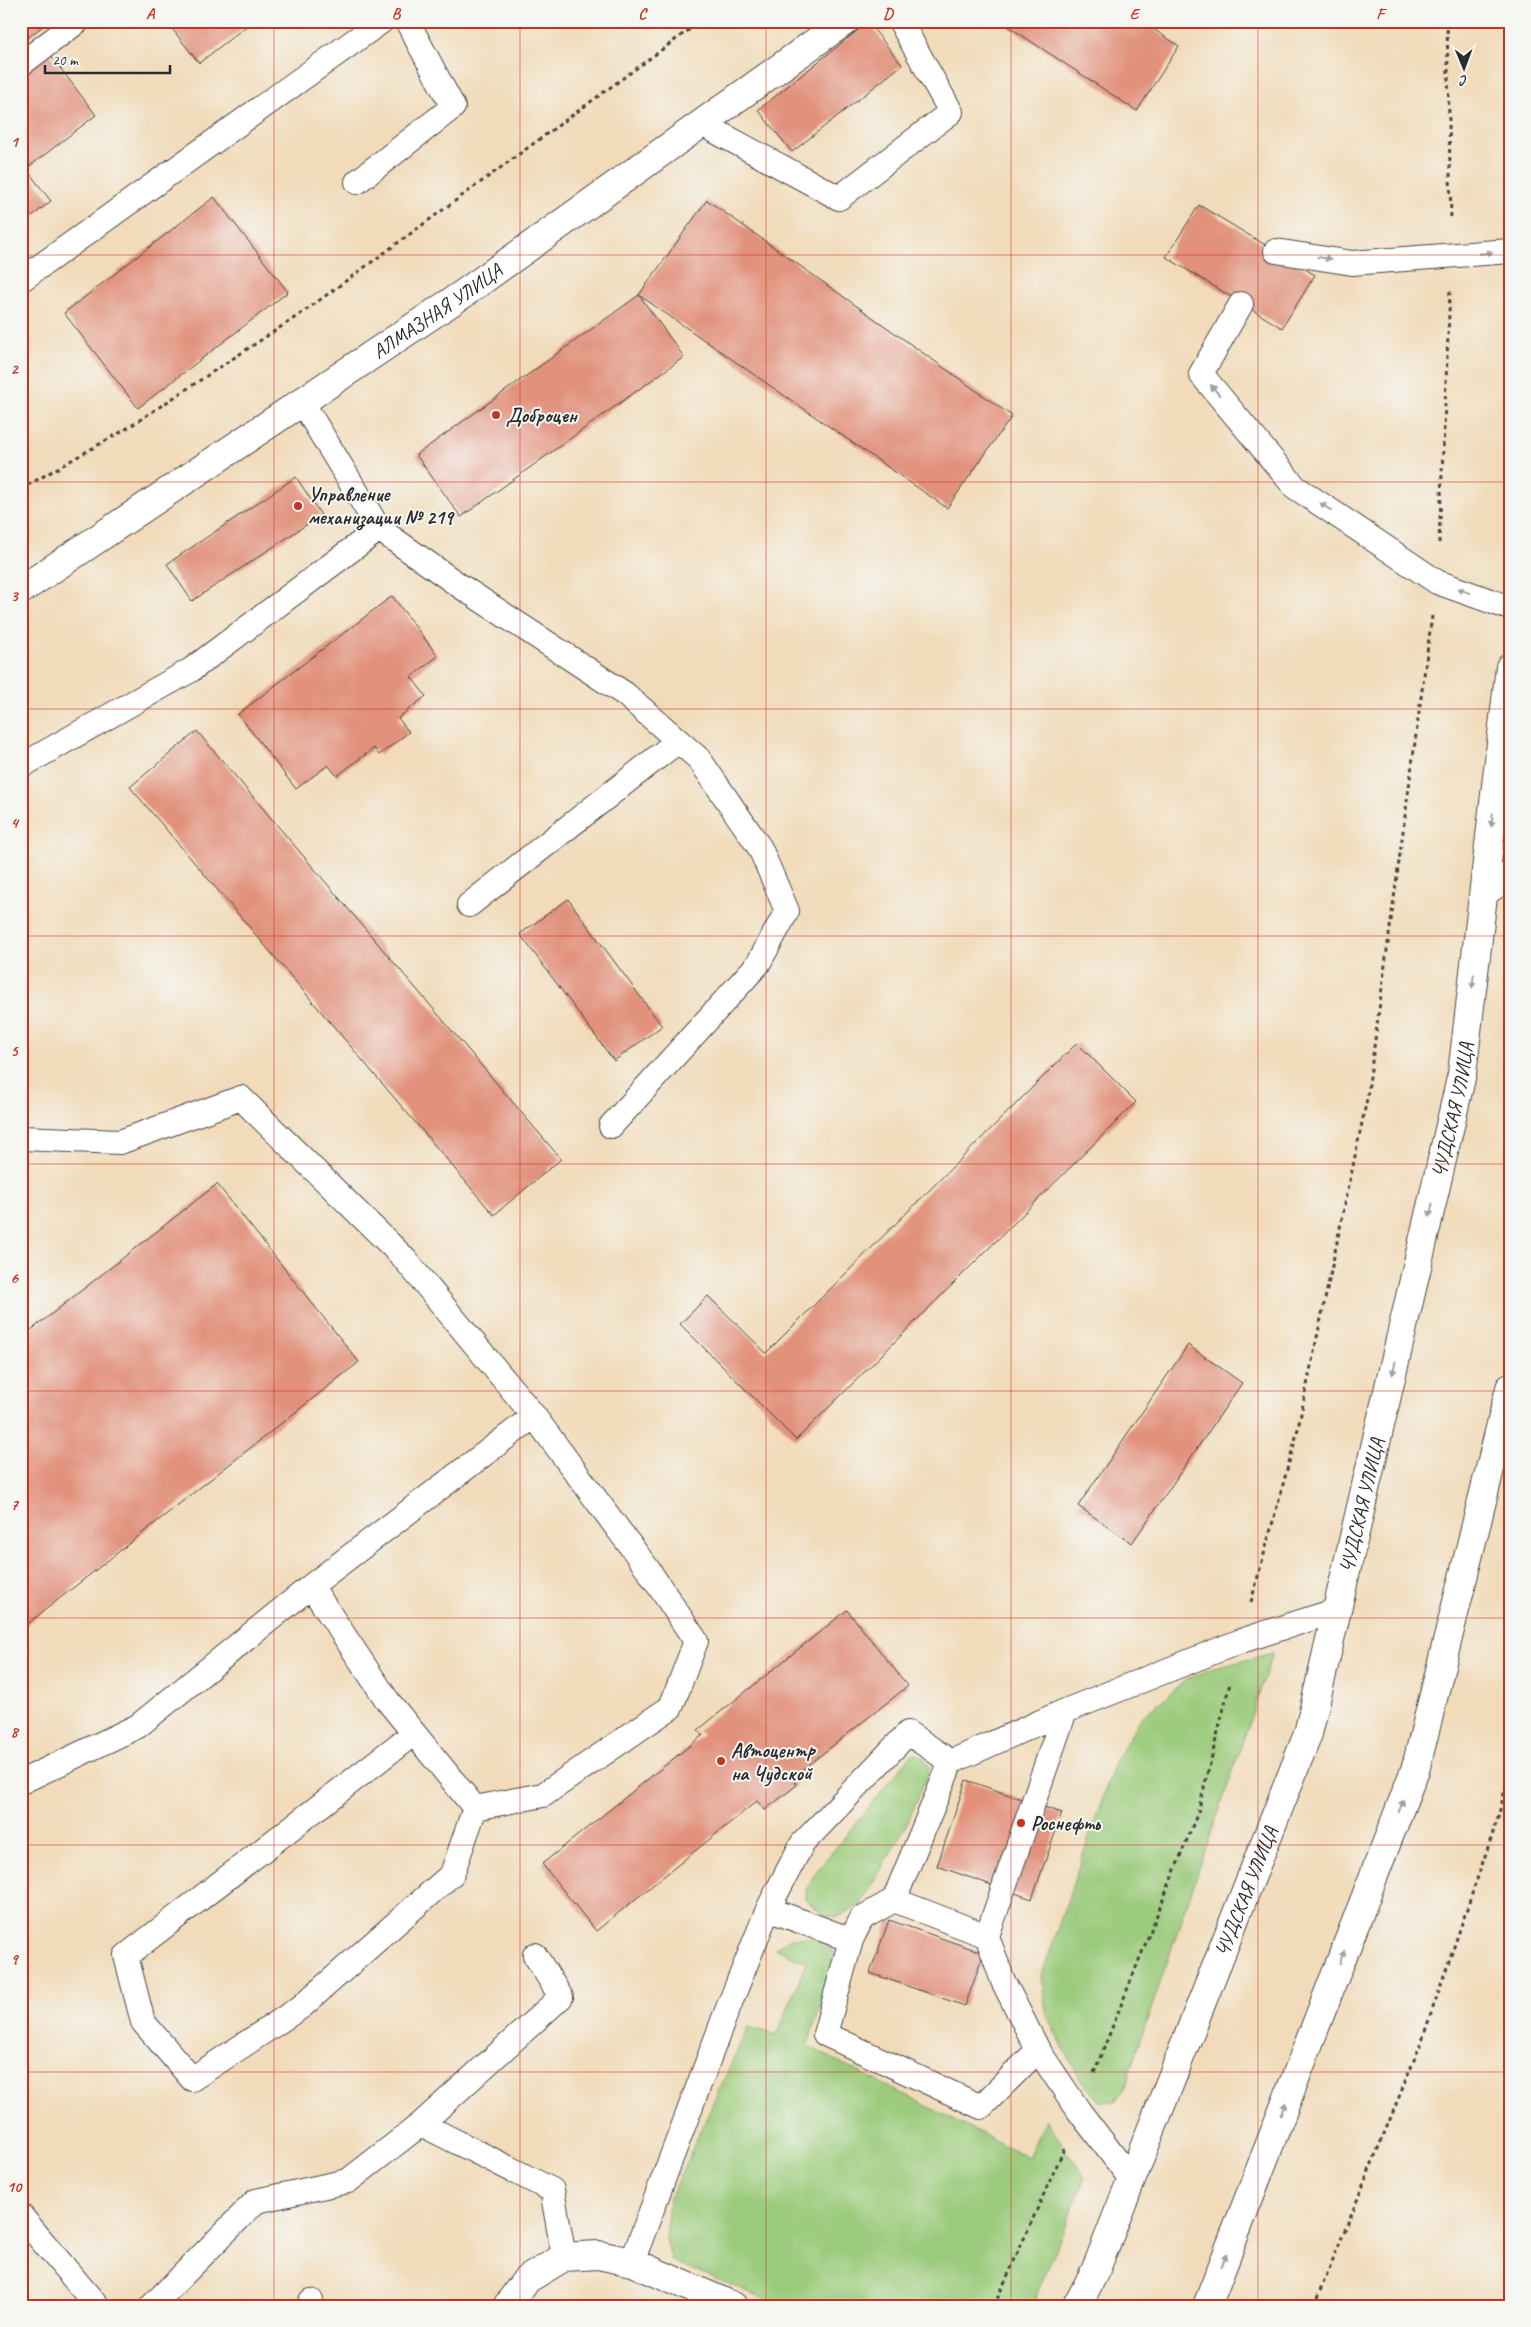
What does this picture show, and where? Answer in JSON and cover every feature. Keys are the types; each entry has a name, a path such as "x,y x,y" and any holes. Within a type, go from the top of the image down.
{"main road":[{"name":"АЛМАЗНАЯ УЛИЦА","path":"21,590 464,294 845,21"},
{"name":"ЧУДСКАЯ УЛИЦА","path":"1077,2306 1096,2269 1308,1734 1462,1074 1510,667"},
{"path":"1484,892 1510,875"},
{"path":"1206,2306 1416,1768 1510,1388"},
{"path":"507,2306 526,2280 564,2257 598,2255 632,2262 733,2306"}],"lane":[{"path":"21,64 78,21"},
{"path":"21,280 382,21"},
{"path":"357,182 454,107 407,21"},
{"path":"702,124 839,198 951,112 900,21"},
{"path":"1276,251 1352,263 1510,251"},
{"path":"1240,304 1201,374 1296,487 1437,582 1510,608"},
{"path":"302,402 379,529 460,586 625,694 699,759 760,848 787,911 758,964 611,1126"},
{"path":"21,766 191,670 379,529"},
{"path":"469,905 678,741"},
{"path":"21,1138 120,1142 241,1098 404,1257 534,1416 647,1568 696,1641 671,1707 543,1795 475,1808"},
{"path":"21,1782 138,1726 311,1586 534,1416"},
{"path":"311,1586 387,1700 475,1808"},
{"path":"1038,2050 981,2107 825,2034 851,1940 862,1918 894,1900 951,1762 1065,1711 1241,1641 1338,1610"},
{"path":"1065,1711 987,1936 1003,1981 1038,2050 1079,2111 1131,2179"},
{"path":"414,1733 126,1956 143,2022 192,2079 301,2007 452,1874 475,1808"},
{"path":"632,2262 726,2013 768,1909 802,1844 908,1733 951,1762"},
{"path":"894,1900 987,1936"},
{"path":"768,1909 851,1940"},
{"path":"152,2306 256,2201 348,2181 421,2124 561,1997 534,1955"},
{"path":"421,2124 552,2190 564,2257"},
{"path":"21,2216 97,2306"}],"path":[{"path":"21,489 126,429 302,313 701,21"},
{"path":"994,2306 1063,2151 1198,1812 1241,1641 1297,1433 1367,1099 1437,582 1452,256 1447,21"},
{"path":"1314,2306 1421,2043 1498,1818 1510,1769"}],"green space":[{"path":"1273,1653 1123,2091 1115,2102 1099,2101 1080,2079 1047,2017 1041,1977 1115,1762 1141,1718 1185,1681 1211,1669"},
{"path":"913,1753 922,1756 930,1768 908,1822 860,1906 837,1917 824,1915 806,1900 806,1890 816,1872"},
{"path":"818,1937 834,1951 835,1965 807,2046 1028,2157 1046,2119 1085,2178 1032,2306 782,2306 672,2261 666,2239 669,2200 748,2027 777,2035 806,1963 775,1948 791,1938"}],"building":[{"path":"21,21 49,21 21,43"},
{"path":"166,21 253,21 199,63"},
{"path":"1000,21 1141,21 1179,46 1137,111"},
{"path":"868,22 902,65 792,152 758,110"},
{"path":"48,52 96,115 26,169 51,201 21,225 21,73"},
{"path":"214,197 288,292 138,408 64,313"},
{"path":"707,200 1012,416 947,508 639,295"},
{"path":"1199,205 1315,275 1282,328 1166,257"},
{"path":"639,295 684,357 461,517 416,455"},
{"path":"296,477 321,515 192,601 167,564"},
{"path":"392,596 438,656 411,677 426,696 398,718 409,732 379,755 374,748 337,776 328,765 296,789 238,714"},
{"path":"197,731 561,1159 494,1215 130,787"},
{"path":"568,899 662,1026 614,1061 520,934"},
{"path":"1077,1043 1136,1102 796,1440 680,1324 708,1296 766,1353"},
{"path":"217,1184 359,1362 21,1629 21,1338"},
{"path":"1188,1345 1242,1383 1132,1543 1078,1506"},
{"path":"847,1610 908,1686 792,1778 797,1785 765,1810 757,1801 596,1931 542,1864 703,1735 698,1730"},
{"path":"966,1780 1062,1813 1032,1899 937,1866"},
{"path":"889,1920 984,1953 965,2006 870,1973"}],"place":[{"name":"Доброцен","path":"496,415"},
{"name":"Управление механизации № 219","path":"298,506"},
{"name":"Автоцентр на Чудской","path":"721,1761"},
{"name":"Роснефть","path":"1021,1823"}]}
